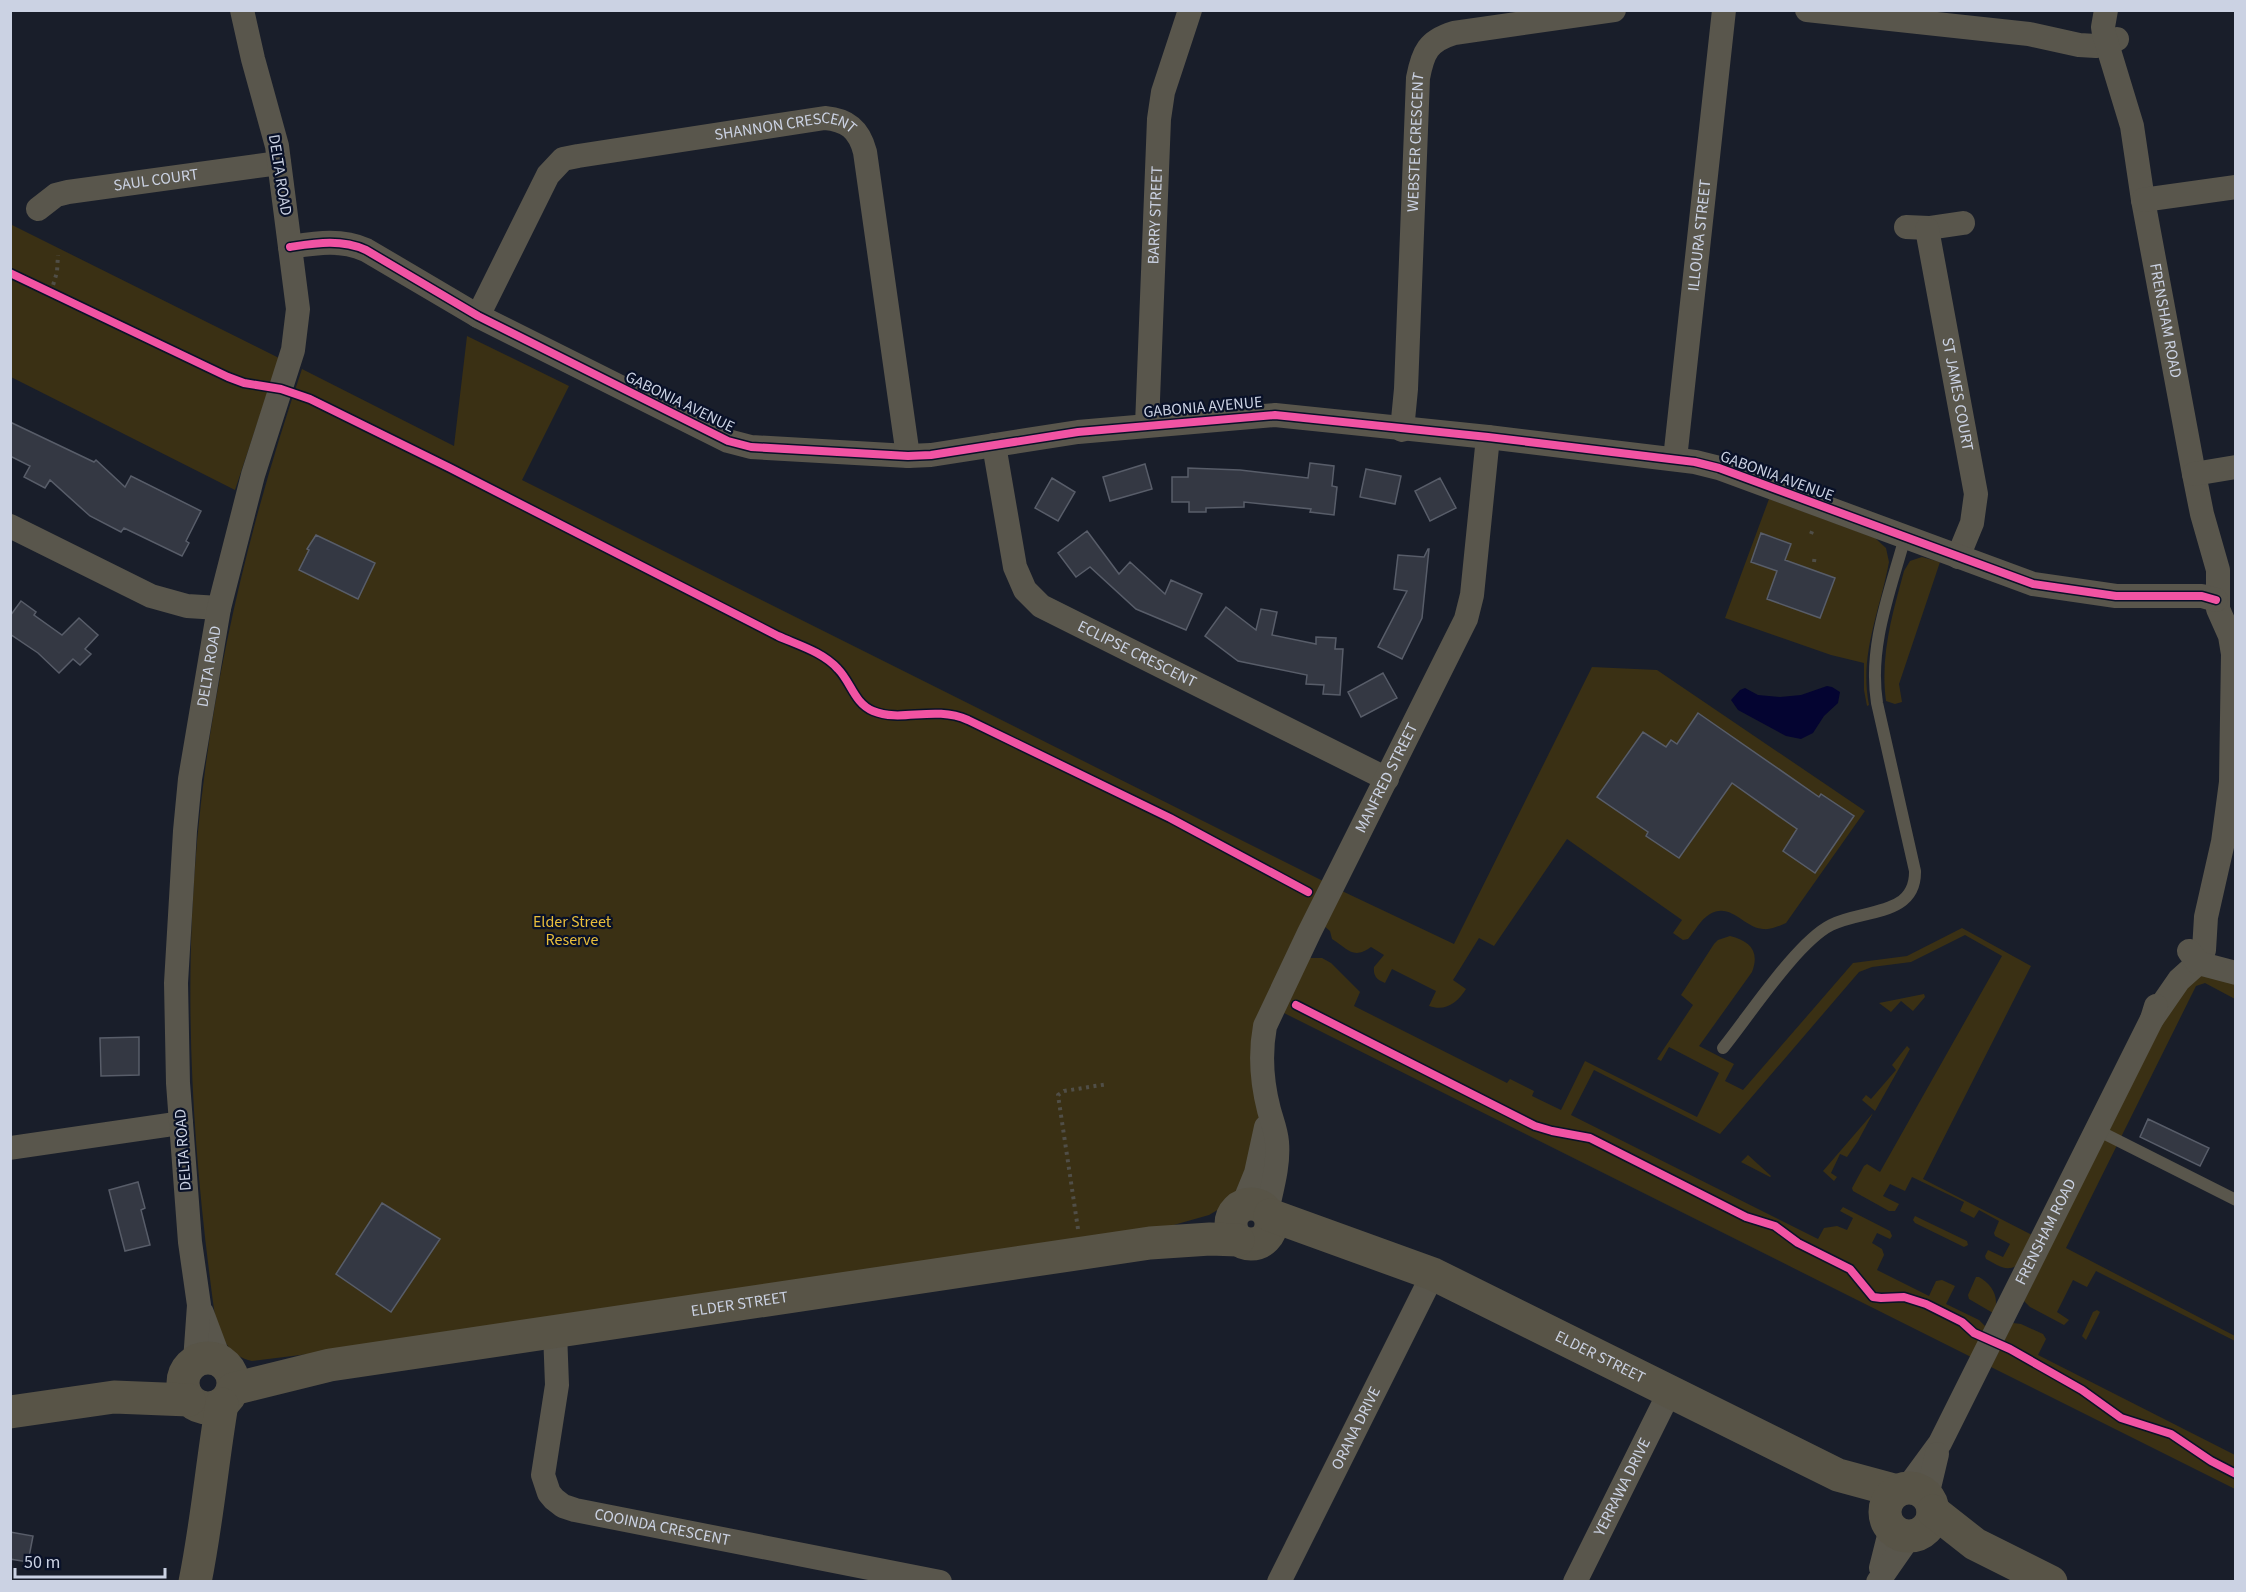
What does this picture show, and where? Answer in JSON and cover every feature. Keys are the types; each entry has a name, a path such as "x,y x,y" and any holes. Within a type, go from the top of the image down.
{"street":[{"name":"DELTA ROAD","path":"195,1581 207,1522 213,1459 208,1383 190,1242 181,1123 176,982 183,853 190,779 217,618 246,501 293,350 298,309 274,130 258,79 243,10"},
{"name":"DELTA ROAD","path":"248,10 249,40"},
{"name":"BARRY STREET","path":"1147,425 1159,119 1163,92 1190,10"},
{"name":"WEBSTER CRESCENT","path":"1402,430 1406,389 1418,78 1422,58 1433,42 1454,33 1614,10"},
{"name":"ILLOURA STREET","path":"1675,459 1724,10"},
{"path":"1807,10 2029,34 2109,32"},
{"name":"FRENSHAM ROAD","path":"1878,1581 1940,1443 2152,1019 2171,970 2197,954 2193,920 2216,869 2228,813 2234,747 2231,639 2218,609 2207,601 2218,570 2202,514 2143,200 2132,126 2130,71 2128,63 2109,32 2119,10"},
{"name":"SHANNON CRESCENT","path":"478,316 548,175 563,159 608,150 825,118 838,120 849,124 858,133 865,152 908,456"},
{"name":"SAUL COURT","path":"38,209 56,195 68,192 279,163"},
{"path":"2143,200 2235,187"},
{"name":"ST JAMES COURT","path":"1958,557 1972,523 1976,494 1917,228 1963,223"},
{"name":"GABONIA AVENUE","path":"291,246 321,243 353,244 478,316 728,441 768,449 908,456 932,455 1054,435 1275,415 1402,430 1488,437 1675,459 1719,468 2033,584 2116,596 2169,608 2190,610 2207,601"},
{"name":"MANFRED STREET","path":"1254,1220 1256,1173 1263,1148 1269,1110 1262,1053 1270,1013 1470,608 1488,437"},
{"name":"ECLIPSE CRESCENT","path":"994,445 1016,567 1025,590 1041,606 1387,779"},
{"path":"2194,474 2235,467"},
{"path":"10,526 151,596 187,606 217,618"},
{"path":"2197,954 2235,973"},
{"path":"10,1148 181,1123"},
{"name":"ELDER STREET","path":"10,1412 1150,1244 1254,1220 1360,1249 1433,1274 2051,1581"},
{"name":"ORANA DRIVE","path":"1279,1581 1433,1274"},
{"name":"COOINDA CRESCENT","path":"555,1332 557,1385 543,1474 549,1493 562,1506 940,1581"},
{"name":"YERRAWA DRIVE","path":"1575,1581 1670,1391"}],"lane":[{"path":"1723,1048 1793,958 1820,932 1843,920 1899,904 1913,890 1915,871 1874,681 1880,627 1905,537"},
{"path":"2097,1130 2235,1200"}],"path":[{"path":"51,292 57,272 58,255"},
{"path":"42,288 60,296"},
{"path":"1814,562 1815,555"},
{"path":"1079,1233 1058,1095 1064,1091 1108,1084"}],"green space":[{"path":"10,224 279,358 235,490 11,377"},
{"name":"Elder Street Reserve","path":"467,336 569,386 522,480 1325,882 1264,1003 1261,1120 1236,1199 1209,1215 1163,1228 349,1349 252,1361 238,1356 229,1348 216,1324 203,1222 192,1069 191,967 192,916 204,777 214,708 243,570 280,435 302,369 454,446"},
{"path":"1769,499 1875,538 1886,548 1889,562 1869,651 1867,687 1869,705 1867,706 1864,690 1864,663 1831,655 1725,618","holes":["1761,533 1791,544 1785,560 1835,578 1820,618 1767,599 1777,571 1751,562"]},
{"path":"1922,557 1940,562 1899,684 1902,702 1895,704 1886,701 1885,668 1888,636 1904,571 1910,561"},
{"path":"1592,667 1657,670 1865,811 1786,923 1775,928 1756,928 1731,913 1718,911 1706,916 1688,939 1683,940 1673,933 1682,920 1567,839 1494,946 1479,938 1453,980 1466,989 1455,1002 1441,1008 1429,1006 1436,991 1392,969 1385,983 1380,980 1375,975 1374,967 1384,955 1371,947 1360,953 1351,952 1332,939 1330,931 1324,926 1342,891 1454,944"},
{"path":"1962,928 2031,966 1923,1179 2032,1235 2016,1266 2012,1268 1997,1265 1985,1256 1988,1250 2003,1257 2010,1244 1995,1236 1999,1221 1979,1210 1974,1218 1960,1211 1964,1202 1912,1177 1905,1191 1890,1184 1883,1196 1899,1204 1895,1211 1889,1211 1853,1191 1852,1188 1867,1164 1880,1172 2002,956 1965,935 1911,962 1872,967 1859,972 1720,1134 1594,1070 1571,1115 1818,1239 1824,1228 1837,1226 1847,1230 1853,1218 1840,1211 1843,1207 1890,1231 1892,1236 1890,1239 1877,1233 1872,1243 1882,1249 1884,1255 1877,1270 1929,1296 1936,1281 1942,1280 1955,1286 1946,1304 1979,1320 1986,1327 1971,1357 1282,1012 1307,958 1322,958 1331,963 1360,992 1354,1006 1507,1083 1510,1079 1534,1091 1532,1096 1561,1110 1585,1061 1697,1117 1719,1073 1669,1047 1661,1061 1657,1059 1693,1005 1681,995 1718,940 1730,936 1748,944 1754,953 1754,965 1752,972 1699,1046 1734,1064 1725,1081 1743,1090 1853,963 1907,956"},
{"path":"2196,974 2235,984 2235,999 2205,983 2196,986 2066,1248 2235,1336 2235,1341 2096,1271 2087,1287 2073,1280 2057,1312 2069,1320 2064,1325 2030,1307 2024,1301 2177,992"},
{"path":"1924,994 1925,997 1913,1011 1901,1001 1891,1012 1879,1003"},
{"path":"1907,1046 1910,1049 1875,1111 1862,1100 1866,1095 1871,1099 1896,1070 1892,1065"},
{"path":"1873,1113 1847,1157 1840,1154 1831,1173 1837,1177 1834,1181 1823,1171"},
{"path":"1748,1155 1771,1176 1741,1162"},
{"path":"1915,1216 1967,1241 1968,1245 1964,1247 1915,1223 1913,1220"},
{"path":"1976,1277 1984,1280 1994,1292 1996,1302 1993,1313 1969,1299 1968,1295"},
{"path":"2097,1310 2100,1312 2086,1340 2082,1336 2093,1312"},
{"path":"2013,1323 2021,1324 2043,1334 2046,1339 2038,1355 2235,1455 2235,1489 1991,1367"}],"shaded area":[{"path":"1827,686 1840,692 1838,703 1824,716 1813,733 1801,739 1786,736 1738,710 1731,700 1745,688 1758,695 1780,697 1801,695"}],"building":[{"path":"10,422 94,462 96,460 125,487 131,476 201,511 186,541 189,543 182,556 124,528 121,532 90,516 50,480 45,488 24,477 30,466 10,456"},
{"path":"1310,463 1334,466 1332,486 1337,487 1334,515 1310,512 1311,509 1244,502 1244,507 1206,508 1206,512 1189,512 1189,502 1172,502 1172,477 1188,477 1188,468 1240,470 1308,478"},
{"path":"1145,464 1152,489 1110,501 1103,477"},
{"path":"1366,469 1401,476 1395,504 1360,497"},
{"path":"1052,478 1075,492 1058,521 1035,508"},
{"path":"1440,478 1456,508 1430,521 1415,491"},
{"path":"1087,531 1119,574 1130,562 1165,594 1171,580 1202,594 1186,630 1136,609 1090,567 1076,577 1058,553"},
{"path":"1761,533 1791,544 1785,560 1835,578 1820,618 1767,599 1777,571 1751,562"},
{"path":"316,535 375,563 358,599 299,570 309,550 307,549"},
{"path":"1428,549 1422,618 1402,659 1378,647 1407,591 1394,589 1398,555 1424,557"},
{"path":"21,601 36,612 34,615 62,635 79,618 98,635 85,649 91,654 80,665 73,659 59,673 38,653 10,634 10,616"},
{"path":"1226,607 1256,630 1261,609 1277,612 1272,635 1316,644 1316,637 1336,638 1335,649 1343,649 1340,695 1323,694 1324,685 1306,684 1307,675 1238,661 1205,636"},
{"path":"1383,673 1397,698 1361,717 1348,692"},
{"path":"1698,713 1819,797 1821,794 1854,816 1815,873 1783,851 1797,829 1732,783 1679,858 1646,836 1648,832 1597,797 1643,732 1666,747 1671,740 1677,744"},
{"path":"139,1037 139,1075 101,1076 100,1038"},
{"path":"2148,1119 2209,1148 2200,1166 2140,1137"},
{"path":"138,1182 145,1208 141,1210 150,1245 125,1251 109,1190"},
{"path":"382,1203 440,1239 391,1312 336,1274"},
{"path":"10,1532 33,1536 28,1562 10,1559"}],"cycle path":[{"path":"290,247 338,243 366,250 478,316 728,441 751,447 908,456 931,455 1078,432 1275,415 1488,437 1695,462 1719,468 2033,584 2116,596 2202,596 2216,600"},
{"path":"10,273 228,377 244,383 281,389 310,399 778,636 818,653 838,669 861,703 873,711 895,715 942,714 968,720 1170,818 1308,892"},
{"path":"1296,1005 1535,1126 1590,1138 1746,1217 1775,1226 1798,1243 1850,1269 1873,1297 1904,1297 1926,1304 1962,1322 1974,1333 2010,1349 2082,1390 2121,1418 2171,1434 2211,1461 2236,1474"}]}
